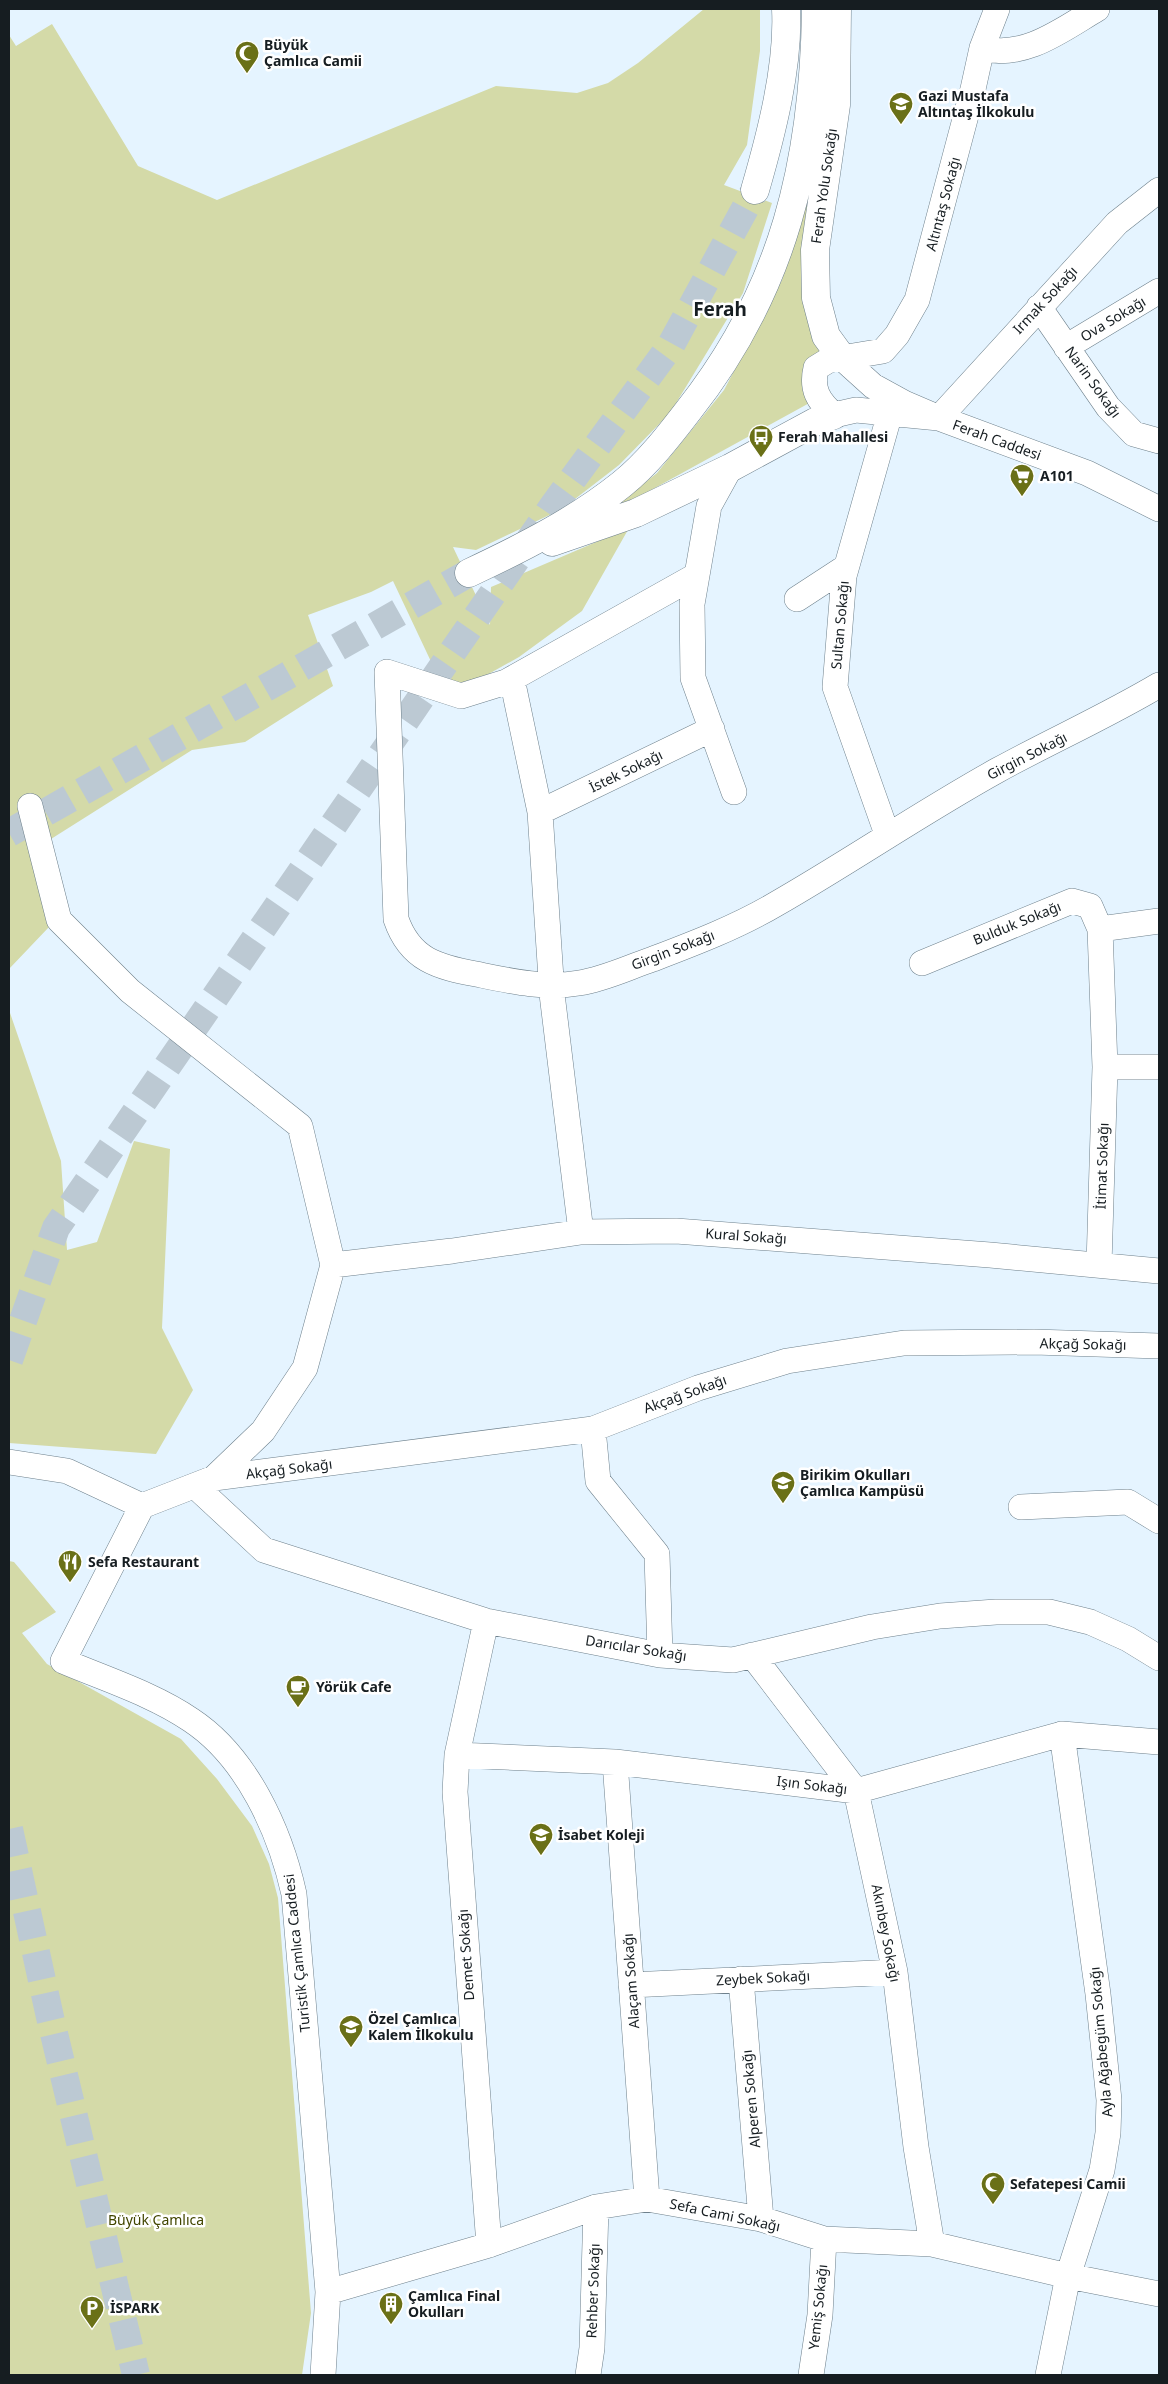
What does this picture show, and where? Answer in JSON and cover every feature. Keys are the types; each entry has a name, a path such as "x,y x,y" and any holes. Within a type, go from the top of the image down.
{"main road":[{"path":"755,190 778,96 786,9"},
{"path":"816,9 810,118 804,160 791,212 764,289 736,344 706,390 664,443 623,484 565,523 469,573 559,540 610,524 730,468 815,422 834,415"},
{"name":"Ferah Yolu Sokağı","path":"837,9 836,105 815,250 816,298 826,336 842,358"}],"street":[{"name":"Altıntaş Sokağı","path":"834,415 818,400 813,380 816,368 829,360 883,352 897,335 917,300 973,90 982,48 997,9"},
{"path":"982,48 996,52 1011,51 1032,44 1054,35 1097,9"},
{"name":"Irmak Sokağı","path":"939,418 1117,223 1159,190"},
{"name":"Ova Sokağı","path":"1066,347 1159,290"},
{"name":"Narin Sokağı","path":"1039,307 1108,407 1134,434"},
{"name":"Ferah Caddesi","path":"842,358 873,386 939,418 1087,473 1159,510"},
{"path":"834,415 856,410 939,418"},
{"name":"Sultan Sokağı","path":"887,834 835,687 846,567 890,413"},
{"path":"1134,434 1159,421"},
{"path":"1134,434 1159,441"},
{"path":"730,468 709,506 692,604 694,678 734,792"},
{"path":"797,599 846,567"},
{"path":"581,1232 551,985 540,812 512,679 697,575"},
{"name":"Girgin Sokağı","path":"512,679 461,696 386,672 396,919 401,933 421,955 446,969 523,983 551,985 579,983 603,977 707,939 775,905 887,834 999,770 1109,714 1159,685"},
{"name":"İstek Sokağı","path":"540,812 712,729"},
{"path":"9,1462 67,1471 142,1506 204,1482 263,1431 305,1368 333,1265 300,1126 130,991 59,920 30,806"},
{"name":"Bulduk Sokağı","path":"922,963 1072,901 1090,906 1100,929"},
{"path":"1100,929 1159,921"},
{"name":"İtimat Sokağı","path":"1099,1265 1105,1067 1100,929"},
{"path":"1105,1067 1159,1067"},
{"name":"Kural Sokağı","path":"333,1265 461,1250 581,1232 676,1231 1159,1270"},
{"name":"Akçağ Sokağı","path":"204,1482 593,1429 698,1388 787,1361 904,1343 1034,1342 1159,1346"},
{"path":"593,1429 598,1481 657,1554 660,1655"},
{"name":"Darıcılar Sokağı","path":"204,1482 264,1550 486,1621 660,1655 733,1660 872,1627 940,1616 996,1612 1049,1612 1090,1622 1128,1639 1159,1658"},
{"path":"1021,1507 1128,1502 1159,1522"},
{"name":"Turistik Çamlıca Caddesi","path":"142,1506 63,1662 152,1699 192,1720 218,1743 243,1773 262,1804 287,1861 294,1894 328,2292 323,2375"},
{"name":"Demet Sokağı","path":"486,1621 457,1755 455,1792 459,1871 489,2245"},
{"name":"Akınbey Sokağı","path":"752,1656 856,1791 895,1972 916,2147 932,2244"},
{"name":"Işın Sokağı","path":"457,1755 615,1762 856,1791 1062,1734 1159,1742"},
{"name":"Ayla Ağabegüm Sokağı","path":"1048,2375 1068,2276 1102,2170 1108,2133 1109,2100 1098,1994 1062,1734"},
{"name":"Alaçam Sokağı","path":"615,1762 647,2199"},
{"name":"Zeybek Sokağı","path":"631,1985 895,1972"},
{"name":"Alperen Sokağı","path":"740,1979 761,2219"},
{"name":"Sefa Cami Sokağı","path":"328,2292 489,2245 596,2207 647,2199 761,2219 824,2240 932,2244 1068,2276 1159,2294"},
{"name":"Rehber Sokağı","path":"588,2375 592,2348 596,2207"},
{"name":"Yemiş Sokağı","path":"810,2375 820,2315 824,2240"}],"green space":[{"path":"704,9 760,9 760,51 747,145 724,185 772,203 743,293 670,413 619,465 562,509 476,550 453,547 490,625 491,587 629,528 582,611 519,657 458,691 443,687 393,581 371,592 308,615 333,686 245,742 192,750 51,839 49,927 9,969 9,35 16,46 52,24 138,166 217,200 496,86 577,93 608,83 638,63"},
{"path":"816,173 830,347 824,395 602,517 657,473 724,390 782,280"},
{"path":"9,1010 61,1161 67,1250 97,1242 134,1141 170,1149 162,1328 193,1390 156,1454 9,1443"},
{"name":"Büyük Çamlıca","path":"9,1561 14,1562 56,1612 22,1633 47,1664 181,1739 217,1779 252,1826 269,1864 278,1898 311,2313 302,2375 9,2375"}],"tunnel":[{"path":"9,1360 56,1228 553,506 671,345 755,190"},
{"path":"9,833 469,573"},
{"path":"9,1829 50,2017 136,2375"}],"place":[{"name":"Büyük Çamlıca Camii","path":"247,74"},
{"name":"Gazi Mustafa Altıntaş İlkokulu","path":"901,125"},
{"name":"Ferah Mahallesi","path":"761,458"},
{"name":"A101","path":"1022,497"},
{"name":"Birikim Okulları Çamlıca Kampüsü","path":"783,1504"},
{"name":"Sefa Restaurant","path":"70,1583"},
{"name":"Yörük Cafe","path":"298,1708"},
{"name":"İsabet Koleji","path":"541,1856"},
{"name":"Özel Çamlıca Kalem İlkokulu","path":"351,2048"},
{"name":"Sefatepesi Camii","path":"993,2205"},
{"name":"Çamlıca Final Okulları","path":"391,2325"},
{"name":"İSPARK","path":"92,2329"}],"district":[{"name":"Ferah","path":"720,309"}]}
